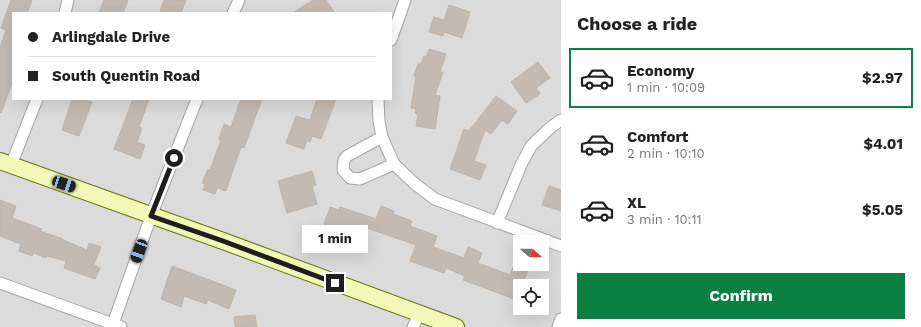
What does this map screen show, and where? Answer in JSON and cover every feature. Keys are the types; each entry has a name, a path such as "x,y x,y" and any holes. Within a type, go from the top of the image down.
{"main road":[{"path":"6,163 223,241 416,321 456,327"}],"street":[{"path":"65,12 68,0"},
{"path":"233,12 239,0"},
{"path":"392,37 405,0"},
{"path":"6,163 37,100"},
{"path":"0,283 117,326 151,216 197,100"},
{"path":"378,100 379,121 382,138 394,164 415,184 436,199 561,246"},
{"path":"497,223 531,146 551,127 561,120"},
{"path":"382,138 347,156 344,160 343,170 350,178 360,179 394,164"},
{"path":"558,327 561,319"}],"shaded area":[{"path":"0,0 561,0 561,327 0,327"}],"building":[{"path":"11,0 32,0 27,12 12,12 12,83 1,113 0,48 6,30 1,28"},
{"path":"104,0 128,0 123,12 99,12"},
{"path":"164,0 186,0 181,12 160,11"},
{"path":"313,0 326,0 334,12 295,12"},
{"path":"449,5 470,12 462,38 444,32 443,36 429,32 434,17 444,20"},
{"path":"429,49 446,54 440,72 443,72 435,95 440,96 435,129 416,126 418,114 415,113 416,109 411,108 416,77 414,76 418,64 421,64"},
{"path":"538,62 550,78 536,88 540,94 526,103 511,82"},
{"path":"496,96 517,111 508,124 502,120 491,134 485,130 474,161 486,165 480,180 450,169 464,129 469,131"},
{"path":"72,100 85,100 92,102 79,136 62,130"},
{"path":"133,100 149,100 139,127 142,128 137,142 145,145 140,159 114,149"},
{"path":"241,100 262,100 244,148 241,147 226,191 217,188 215,194 203,190 205,184 202,183 208,169 210,170 221,140 219,139 224,124 231,127"},
{"path":"317,100 336,100 321,139 312,136 310,142 307,140 304,149 286,143 296,116 310,120"},
{"path":"312,171 316,185 312,186 317,204 287,213 278,181"},
{"path":"549,186 561,190 561,211 542,205"},
{"path":"0,200 16,206 12,218 42,229 40,231 63,239 87,250 89,243 101,247 94,265 100,268 95,279 64,268 66,261 47,256 46,258 34,253 32,256 19,251 21,244 0,236"},
{"path":"381,206 394,211 393,214 412,221 410,226 437,236 433,247 464,258 468,247 482,253 478,263 510,275 513,268 513,271 528,271 525,279 513,279 513,298 463,280 465,276 446,268 444,273 410,261 416,245 361,226 360,229 350,225 347,234 337,231 338,229 324,224 330,207 339,210 340,207 376,219"},
{"path":"172,266 236,290 229,309 208,300 206,304 184,296 181,307 161,299"},
{"path":"255,315 257,327 235,327 234,317"}],"route":[{"path":"174,158 151,216 335,283"}]}
